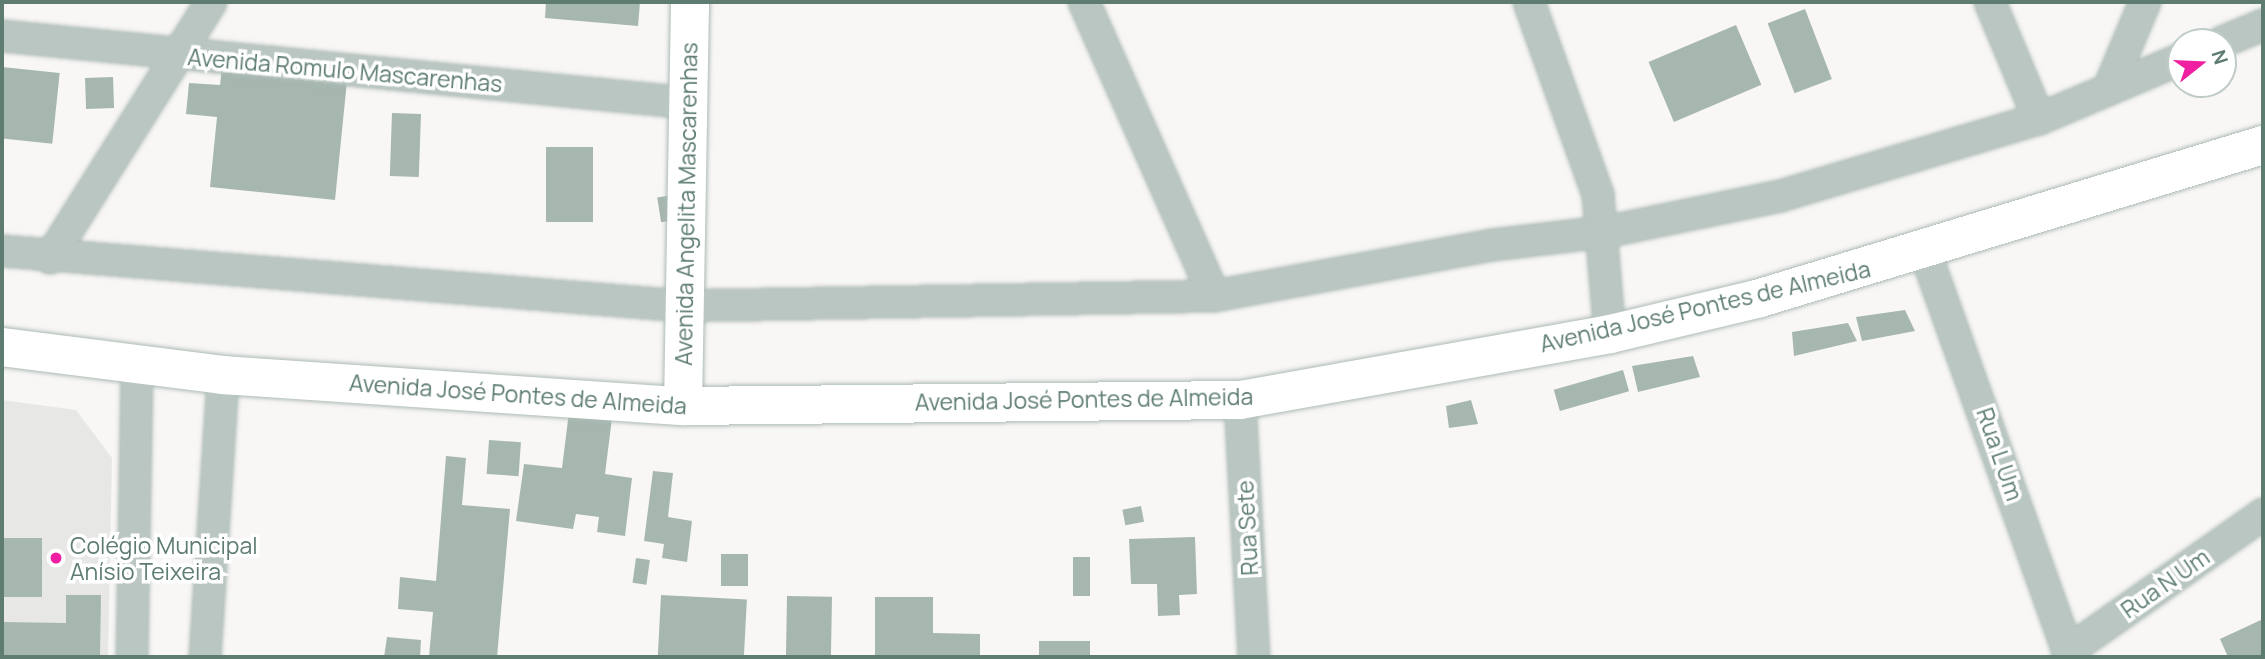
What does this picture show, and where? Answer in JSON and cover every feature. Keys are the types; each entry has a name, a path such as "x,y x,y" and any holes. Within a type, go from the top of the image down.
{"street":[{"path":"50,258 211,2"},
{"name":"Avenida Angelita Mascarenhas","path":"683,406 682,306 690,2"},
{"path":"1084,2 1214,296"},
{"path":"1529,2 1580,130 1605,232 1610,334"},
{"path":"1990,2 2039,119"},
{"path":"2108,90 2145,2"},
{"path":"2237,36 2263,25"},
{"name":"Avenida Romulo Mascarenhas","path":"2,36 689,103"},
{"path":"2,251 50,258 682,306 1214,296 1492,245 1605,232 1780,196 2039,119 2167,65"},
{"name":"Avenida José Pontes de Almeida","path":"2,347 137,367 223,375 683,406 1240,400 1610,334 1925,252 2263,145"},
{"name":"Rua L Um","path":"1925,252 2069,654"},
{"path":"132,657 137,367"},
{"path":"205,657 223,375"},
{"name":"Rua Sete","path":"1240,400 1254,657"},
{"name":"Rua N Um","path":"2069,654 2263,514"}],"shaded area":[{"name":"Colégio Municipal Anísio Teixeira","path":"2,400 76,410 112,458 108,657 2,657"}],"building":[{"path":"546,2 640,2 638,26 545,18"},
{"path":"1805,9 1832,79 1795,93 1768,23"},
{"path":"1736,25 1761,85 1674,122 1649,62"},
{"path":"2,67 60,73 52,144 2,138"},
{"path":"222,68 347,81 335,200 210,187 217,117 186,114 189,83 220,85"},
{"path":"113,77 114,108 86,109 85,78"},
{"path":"392,113 421,114 419,177 390,176"},
{"path":"546,147 593,147 593,222 546,222"},
{"path":"673,195 677,220 661,222 657,198"},
{"path":"1905,310 1915,331 1862,341 1856,317"},
{"path":"1848,323 1857,341 1794,356 1792,332"},
{"path":"1693,356 1700,377 1638,392 1632,366"},
{"path":"1623,370 1629,391 1560,411 1554,390"},
{"path":"1471,400 1478,424 1449,428 1446,406"},
{"path":"569,412 612,418 605,474 632,478 625,536 597,532 599,517 576,514 573,529 516,521 524,464 562,468"},
{"path":"489,440 521,442 519,476 487,474"},
{"path":"446,456 466,458 462,505 510,509 497,657 429,657 433,612 398,609 400,577 436,581"},
{"path":"653,471 673,473 668,517 692,521 687,562 662,558 664,544 644,541"},
{"path":"1141,506 1144,522 1125,525 1122,510"},
{"path":"1195,537 1197,594 1179,595 1180,615 1158,616 1157,584 1131,584 1129,539"},
{"path":"4,538 42,538 42,597 4,597"},
{"path":"721,554 748,554 748,586 721,586"},
{"path":"1073,557 1090,557 1090,596 1073,596"},
{"path":"636,558 650,560 646,585 633,583"},
{"path":"66,595 101,595 100,657 2,657 2,622 66,623"},
{"path":"661,595 747,600 744,657 658,657"},
{"path":"787,596 832,597 831,657 786,657"},
{"path":"875,597 933,597 933,633 980,634 980,657 875,657"},
{"path":"2263,619 2263,657 2228,657 2220,639"},
{"path":"387,637 421,640 420,657 384,657"},
{"path":"1039,641 1090,641 1090,657 1039,657"}],"place":[{"name":"Colégio Municipal Anísio Teixeira","path":"56,558"}]}
